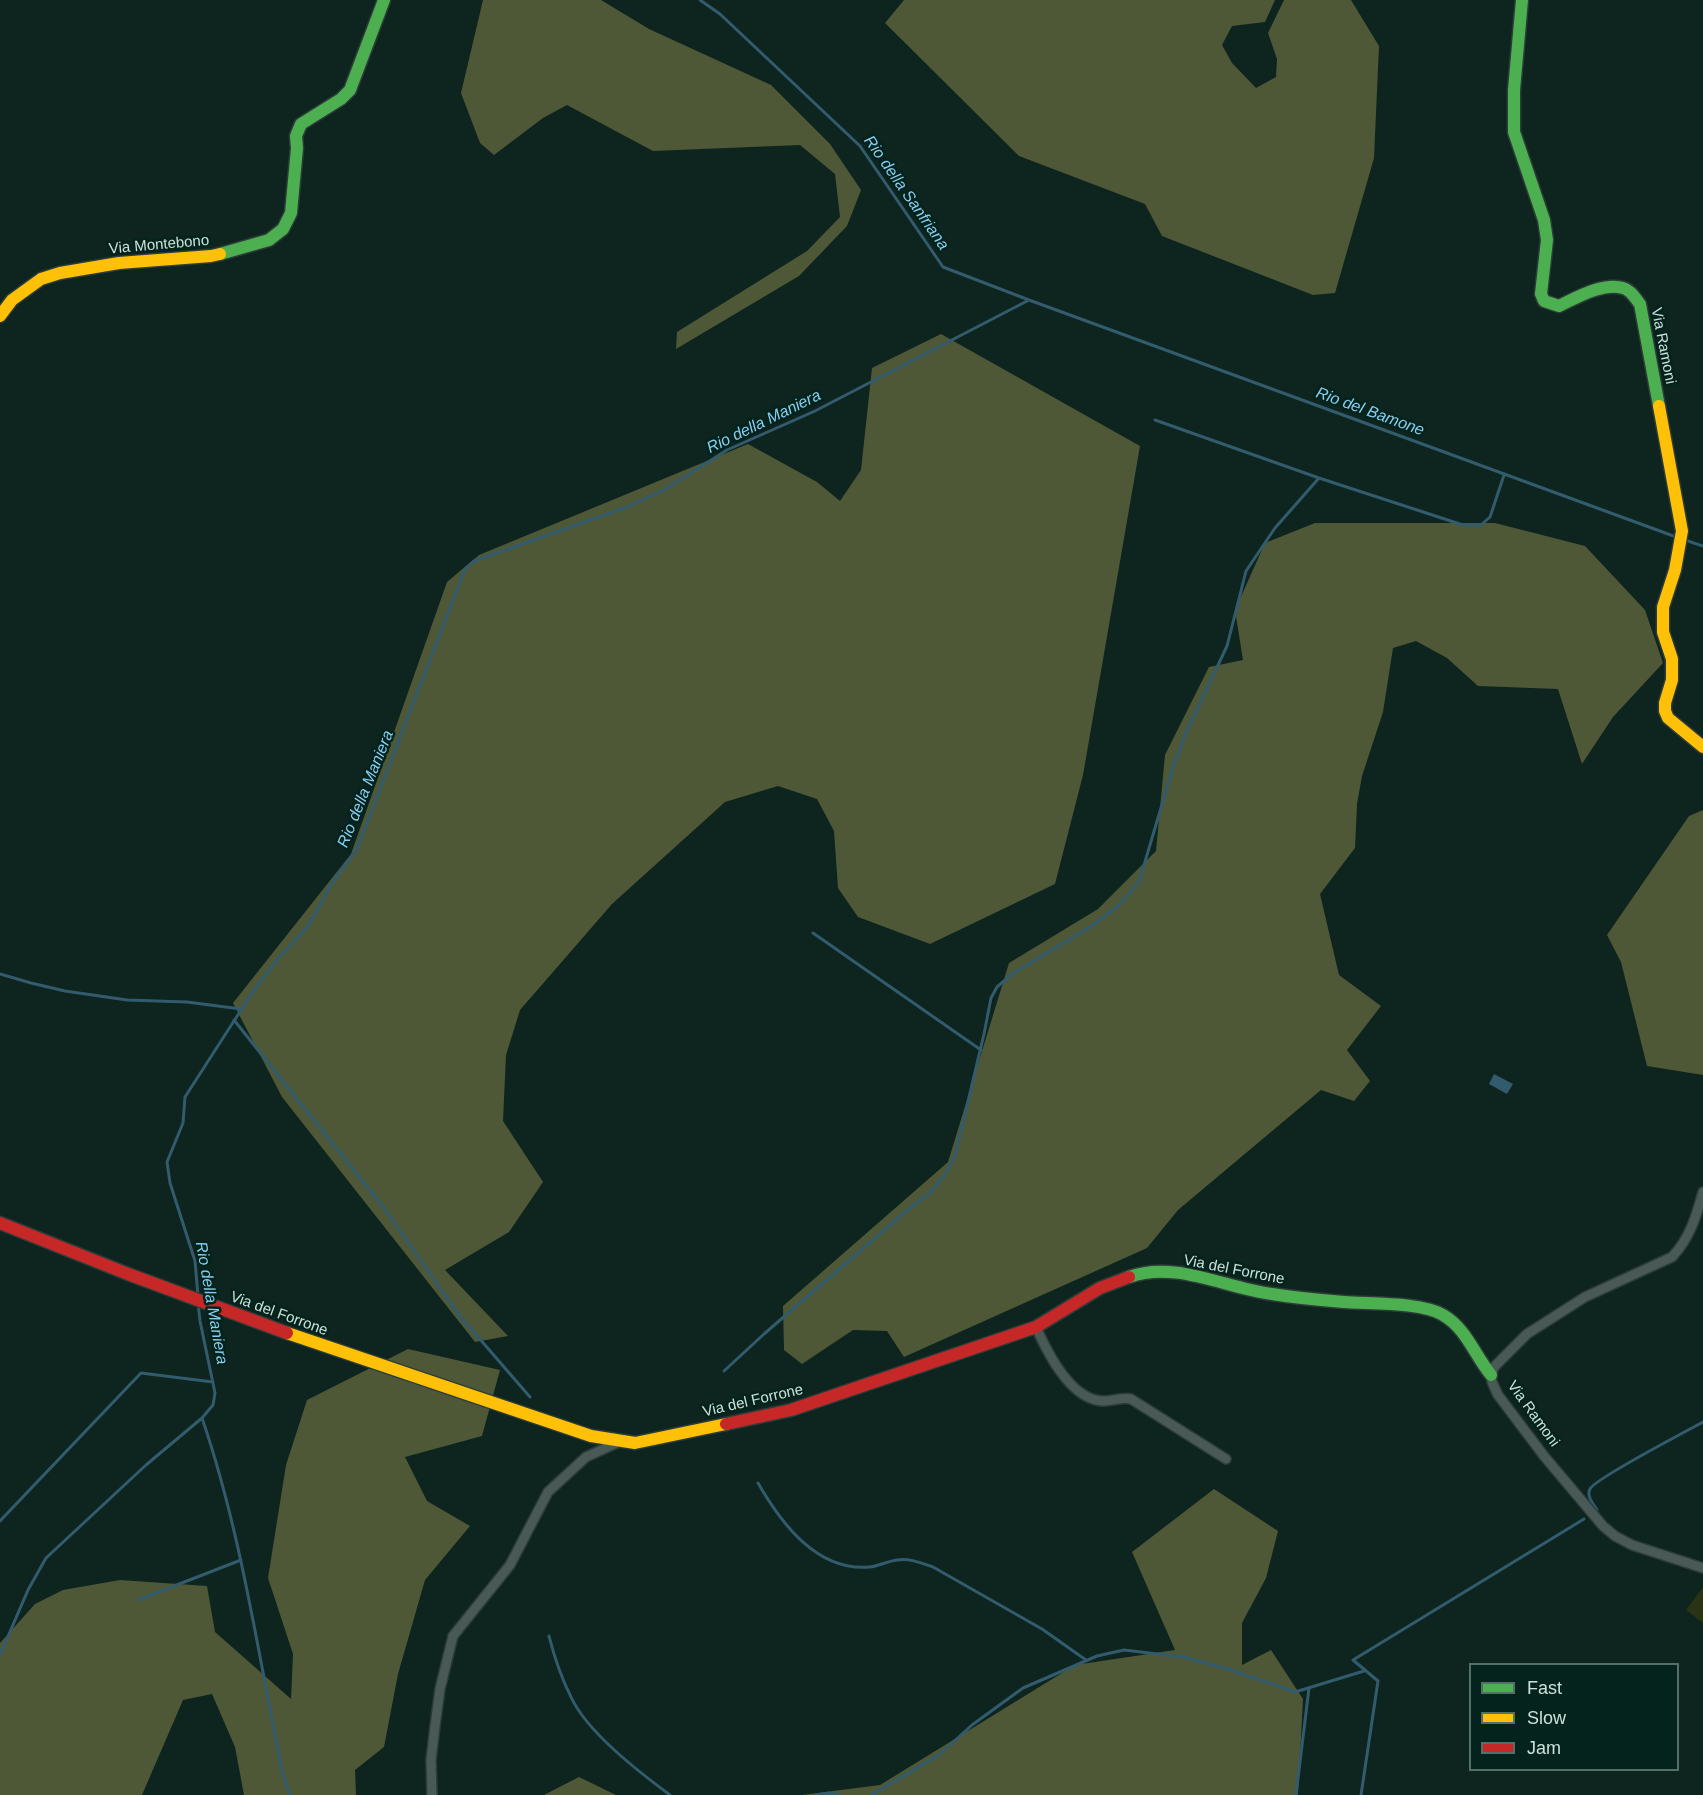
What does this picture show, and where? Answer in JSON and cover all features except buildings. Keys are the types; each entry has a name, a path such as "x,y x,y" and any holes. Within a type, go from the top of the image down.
{"street":[{"name":"Via Montebono","path":"0,316 12,300 41,279 60,273 118,263 211,256 269,240 283,229 291,213 296,136 300,124 341,99 350,90 384,0"},
{"name":"Via Ramoni","path":"1522,0 1514,90 1514,132 1547,240 1541,294 1544,301 1559,306 1580,296 1608,288 1621,287 1633,294 1640,304 1682,531 1681,546 1663,607 1663,632 1672,659 1672,680 1665,711 1668,718 1703,747"},
{"name":"Via Ramoni","path":"1703,1192 1695,1221 1683,1246 1672,1257 1586,1297 1527,1334 1494,1367 1491,1375 1498,1395 1544,1456 1603,1526 1632,1545 1703,1568"},
{"name":"Via del Forrone","path":"0,1223 128,1274 337,1351 591,1436 635,1443 791,1410 1036,1327 1100,1288 1140,1273 1168,1272 1191,1275 1269,1294 1342,1302 1404,1305 1441,1313 1453,1321 1491,1375"},
{"path":"1036,1327 1048,1353 1060,1371 1074,1386 1089,1397 1102,1401 1122,1397 1131,1399 1226,1459"},
{"path":"432,1795 431,1760 435,1726 440,1689 453,1636 510,1565 548,1492 586,1457 621,1441"}],"green space":[{"path":"483,0 601,0 649,29 771,85 830,144 861,190 847,226 799,276 676,349 677,332 807,251 840,217 835,174 800,145 653,151 567,105 543,118 494,155 480,143 461,93"},
{"path":"904,0 1275,0 1265,22 1232,26 1222,45 1232,63 1256,88 1276,77 1277,59 1268,33 1284,0 1351,0 1379,46 1374,158 1335,293 1313,295 1162,236 1145,204 1019,156 885,23"},
{"path":"941,334 1140,446 1083,775 1055,884 930,944 858,917 838,888 834,831 817,799 778,786 725,802 612,904 520,1010 506,1055 503,1121 543,1182 509,1232 445,1270 508,1336 475,1342 282,1097 233,1003 351,854 447,582 479,555 748,444 817,482 840,501 861,470 872,368"},
{"path":"1315,523 1495,523 1585,546 1645,610 1663,663 1613,717 1582,764 1558,689 1478,686 1447,658 1416,641 1393,648 1383,712 1362,776 1357,804 1355,848 1320,894 1339,975 1381,1006 1347,1050 1370,1081 1354,1101 1321,1090 1178,1210 1147,1248 904,1357 887,1331 853,1330 802,1364 784,1350 783,1306 948,1162 1009,963 1098,909 1156,851 1165,755 1209,667 1243,660 1235,610 1265,543"},
{"path":"1703,810 1703,1075 1647,1066 1621,962 1607,935 1689,816"},
{"path":"408,1349 500,1370 482,1436 405,1457 427,1501 470,1526 425,1580 398,1674 384,1747 355,1770 356,1795 244,1795 235,1747 212,1694 183,1700 142,1795 0,1795 0,1643 35,1604 63,1590 120,1580 207,1586 215,1632 291,1699 293,1654 268,1578 286,1465 307,1400"},
{"path":"1214,1489 1278,1531 1266,1578 1242,1623 1242,1665 1271,1650 1303,1699 1298,1795 802,1795 880,1785 1075,1665 1175,1650 1132,1552"},
{"path":"1703,1587 1703,1623 1686,1610"},
{"path":"579,1777 616,1795 544,1795"}],"water":[{"path":"1494,1074 1513,1084 1507,1094 1489,1084"}],"waterway":[{"name":"Rio del Bamone","path":"700,0 720,14 860,146 943,267 1679,538"},
{"name":"Rio della Maniera","path":"198,1296 195,1261 170,1183 167,1162 183,1123 185,1097 252,993 277,960 308,926 332,883 357,849 465,569 474,561 627,507 664,490 727,450 815,411 1029,300"},
{"path":"1155,420 1319,478 1463,525 1481,525 1490,517 1504,475"},
{"path":"724,1371 764,1334 930,1193 944,1176 955,1156 991,998 997,987 1012,974 1090,927 1117,907 1139,882 1174,764 1227,646 1246,571 1275,528 1319,478"},
{"name":"Rio del Bamone","path":"1685,540 1703,546"},
{"path":"813,933 981,1050"},
{"path":"0,974 65,991 127,1000 187,1002 241,1009"},
{"path":"234,1020 384,1208 459,1315 530,1397"},
{"name":"Rio della Maniera","path":"0,1655 28,1590 46,1558 146,1465 202,1418 213,1405 215,1393 198,1303"},
{"path":"0,1521 141,1373 213,1382"},
{"path":"202,1418 228,1505 282,1771 290,1795"},
{"path":"1597,1510 1589,1495 1590,1489 1595,1484 1703,1422"},
{"path":"758,1483 778,1514 803,1542 833,1562 870,1567 902,1560 915,1561 933,1567 1042,1629 1086,1660"},
{"path":"1361,1795 1378,1681 1353,1660 1584,1519"},
{"path":"138,1600 241,1560"},
{"path":"549,1636 568,1690 589,1724 615,1750 670,1795"},
{"path":"871,1795 939,1755 972,1725 1023,1688 1097,1656 1124,1650 1183,1657 1228,1669 1295,1692 1364,1671"},
{"path":"1296,1795 1309,1688"},
{"path":"816,1795 829,1793 840,1795"}],"traffic: fast":[{"path":"220,254 269,240 283,229 291,213 296,136 301,124 341,99 350,90 384,0"},
{"path":"1522,0 1514,90 1514,132 1544,220 1547,240 1541,294 1544,301 1559,306 1607,287 1623,288 1631,292 1640,304 1659,406"},
{"path":"1129,1277 1146,1273 1182,1273 1254,1291 1308,1299 1409,1306 1434,1311 1458,1327 1491,1375"}],"traffic: slow":[{"path":"0,316 12,300 41,279 60,273 119,263 220,254"},
{"path":"1659,406 1682,531 1675,570 1663,607 1663,632 1672,659 1672,680 1665,711 1668,718 1703,747"},
{"path":"287,1333 591,1436 635,1443 726,1424"}],"traffic: jam":[{"path":"0,1223 128,1274 287,1333"},
{"path":"726,1424 791,1410 1036,1327 1100,1288 1129,1277"}],"water label":[{"name":"Rio della Sanfriana","path":"906,193"}]}
